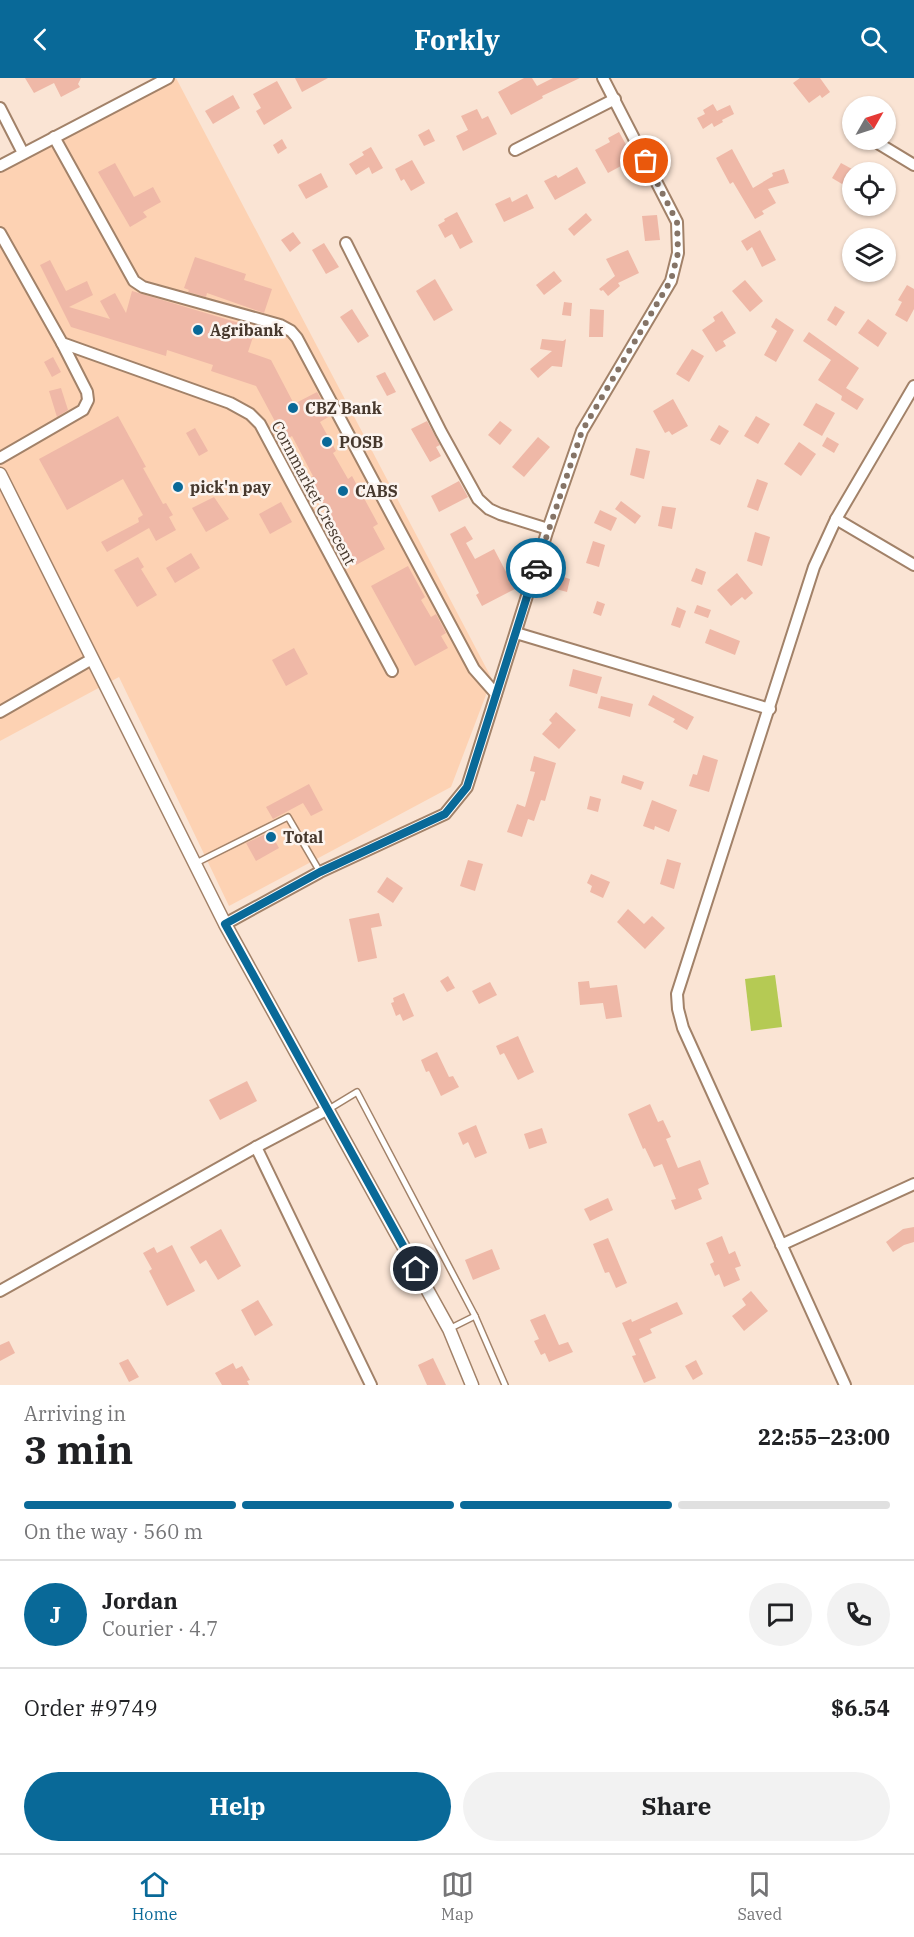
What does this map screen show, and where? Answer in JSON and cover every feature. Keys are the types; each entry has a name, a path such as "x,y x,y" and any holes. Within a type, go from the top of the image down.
{"street":[{"path":"0,166 168,78"},
{"path":"225,924 320,872 445,814 467,787 548,529 582,431 671,280 678,253 677,222 603,78"},
{"path":"515,150 615,99"},
{"path":"0,108 23,153"},
{"path":"54,137 134,280 143,287 280,325 291,331 474,669 496,694"},
{"path":"889,150 914,165"},
{"path":"0,233 62,344 87,392 88,400 83,410 0,458"},
{"path":"346,243 441,432 478,499 489,509 500,514 548,529"},
{"name":"Cornmarket Crescent","path":"62,344 230,403 250,414 260,424 392,671"},
{"path":"844,1385 683,1028 677,994 814,567 836,519 914,386"},
{"path":"0,474 225,924 449,1329 472,1385"},
{"path":"836,519 914,564"},
{"path":"516,633 770,709"},
{"path":"0,712 92,659"},
{"path":"0,1291 328,1109"},
{"path":"256,1147 370,1382 358,1385"},
{"path":"781,1245 914,1184"}],"lane":[{"path":"196,863 288,817 320,872"},
{"path":"328,1109 357,1092 475,1316 505,1385"},
{"path":"449,1329 475,1316"}],"shaded area":[{"path":"171,78 176,78 492,679 451,787 229,906 119,677 0,741 0,171"}],"green space":[{"path":"775,975 782,1027 751,1031 745,979"}],"building":[{"path":"25,78 81,78 78,84 80,87 61,97 54,83 34,93"},
{"path":"295,78 328,78 302,92"},
{"path":"524,78 532,78 537,86 553,78 580,78 542,96 543,98 511,115 498,92"},
{"path":"800,78 820,78 830,92 822,98 820,95 809,103 793,83"},
{"path":"277,81 292,108 264,125 256,111 261,108 253,94"},
{"path":"233,95 240,108 213,124 205,111"},
{"path":"713,104 717,111 730,105 734,114 714,127 712,123 703,129 697,118 705,114 703,110"},
{"path":"477,109 482,119 488,116 497,134 463,151 456,136 468,130 461,116"},
{"path":"429,129 435,141 424,146 418,135"},
{"path":"619,132 634,159 608,173 595,150 610,142 608,138"},
{"path":"282,139 287,148 278,154 273,145"},
{"path":"371,147 383,168 372,174 369,167 356,175 349,164 364,155 362,152"},
{"path":"732,149 753,188 773,176 772,173 784,169 789,183 768,189 776,203 762,211 764,214 755,219 733,182 730,184 716,158"},
{"path":"412,160 425,183 411,191 404,179 401,181 395,169"},
{"path":"115,163 134,197 153,187 161,202 143,212 147,217 130,227 98,172"},
{"path":"841,163 842,164 842,184 832,178"},
{"path":"577,167 586,183 555,200 544,181 556,175 558,178"},
{"path":"321,173 328,187 306,199 298,185"},
{"path":"527,194 534,208 504,222 495,204 510,197 512,202"},
{"path":"457,212 473,242 460,249 452,234 445,238 438,225"},
{"path":"586,213 592,220 574,236 568,229"},
{"path":"657,215 660,240 645,241 642,216"},
{"path":"760,230 776,260 762,267 752,247 747,251 741,241"},
{"path":"293,232 301,243 290,252 281,240"},
{"path":"324,243 339,267 326,274 312,250"},
{"path":"628,250 639,273 618,283 620,286 608,296 599,289 615,276 606,259"},
{"path":"195,257 246,274 244,280 272,289 264,313 207,293 206,297 188,292 189,290 184,288"},
{"path":"50,260 66,291 87,281 93,295 69,307 110,319 100,301 115,293 126,313 132,291 256,328 248,352 271,360 294,404 317,392 330,416 320,422 336,451 333,453 348,479 352,476 378,524 373,527 385,549 356,565 344,543 340,545 329,524 333,522 309,478 313,476 292,436 285,440 256,386 211,371 213,365 167,350 166,356 71,327 40,265"},
{"path":"554,271 562,281 544,295 536,285"},
{"path":"435,279 453,310 434,321 416,291"},
{"path":"745,280 763,301 750,312 732,291"},
{"path":"907,285 914,289 914,309 907,322 895,315 902,302 898,300"},
{"path":"564,302 572,303 571,316 562,315"},
{"path":"835,306 845,312 836,326 827,320"},
{"path":"352,309 369,336 358,343 340,317"},
{"path":"590,309 604,310 603,337 589,337"},
{"path":"722,311 736,333 723,341 726,346 716,352 702,330 715,321 713,317"},
{"path":"776,318 794,330 776,362 764,355 777,331 771,327"},
{"path":"868,319 887,333 878,347 858,333"},
{"path":"809,332 859,368 846,388 864,399 857,410 841,400 842,396 818,380 831,360 803,341"},
{"path":"542,339 563,341 566,339 562,367 552,366 538,378 530,369 552,351 540,349"},
{"path":"692,349 704,356 689,382 676,374"},
{"path":"53,357 61,372 52,377 44,362"},
{"path":"385,372 396,392 387,396 376,376"},
{"path":"61,388 68,410 57,417 49,391"},
{"path":"673,399 688,426 672,435 669,431 665,433 653,411"},
{"path":"816,403 835,413 822,436 803,425"},
{"path":"118,416 163,504 166,503 173,515 169,517 176,530 156,541 149,528 107,552 101,542 139,522 138,518 143,515 123,479 67,510 39,459"},
{"path":"756,416 770,424 758,444 744,436"},
{"path":"427,421 440,445 436,447 441,456 430,462 411,429"},
{"path":"500,421 512,430 500,445 488,435"},
{"path":"719,425 729,431 720,445 710,440"},
{"path":"195,428 208,451 199,456 186,433"},
{"path":"538,437 550,447 524,477 512,467"},
{"path":"827,437 839,444 834,453 822,446"},
{"path":"799,442 816,454 801,476 784,464"},
{"path":"636,448 650,451 644,479 630,475"},
{"path":"757,479 768,483 758,511 747,507"},
{"path":"459,481 468,497 439,512 431,496"},
{"path":"214,497 229,519 206,532 192,508"},
{"path":"621,501 641,516 635,524 615,509"},
{"path":"281,502 292,522 270,534 259,514"},
{"path":"662,506 676,508 672,529 658,526"},
{"path":"600,510 617,518 611,531 594,523"},
{"path":"465,526 473,539 466,543 475,559 494,549 515,589 482,606 476,595 479,593 450,534"},
{"path":"755,532 770,537 762,566 747,561"},
{"path":"593,541 605,545 599,567 586,563"},
{"path":"191,553 200,568 175,583 166,568"},
{"path":"138,557 144,567 141,569 157,595 137,607 114,570"},
{"path":"408,566 425,597 421,600 431,617 436,614 446,633 441,636 448,648 415,666 371,586"},
{"path":"696,568 706,572 702,585 691,581"},
{"path":"737,573 753,593 745,600 742,597 731,606 717,590"},
{"path":"560,576 570,579 567,592 556,589"},
{"path":"597,601 605,604 601,616 593,613"},
{"path":"697,605 711,610 708,618 694,613"},
{"path":"677,607 686,611 680,628 671,625"},
{"path":"710,629 740,641 735,655 705,643"},
{"path":"294,648 308,674 286,686 272,660"},
{"path":"573,669 602,677 597,694 569,686"},
{"path":"653,695 694,717 687,730 673,722 675,719 648,705"},
{"path":"601,696 633,704 630,717 598,708"},
{"path":"556,712 576,730 559,749 542,734 552,723 549,720"},
{"path":"703,755 718,760 709,792 689,786 693,774 697,775"},
{"path":"534,756 556,763 545,801 541,800 534,821 528,819 522,837 507,832 517,804 525,807 535,772 530,771"},
{"path":"623,775 644,782 641,790 621,783"},
{"path":"309,784 323,810 311,816 303,803 273,819 266,807"},
{"path":"590,796 601,799 598,812 587,809"},
{"path":"652,800 677,810 669,832 655,826 654,830 643,826"},
{"path":"270,832 279,848 256,861 246,843"},
{"path":"667,859 681,863 674,889 660,884"},
{"path":"468,860 483,864 475,891 460,886"},
{"path":"591,874 610,882 603,898 590,892 592,886 587,883"},
{"path":"387,877 403,888 393,903 377,892"},
{"path":"628,909 644,924 652,916 665,928 645,949 617,922"},
{"path":"379,913 382,926 371,928 377,958 358,962 349,919"},
{"path":"448,976 455,988 447,992 440,981"},
{"path":"589,981 590,988 617,985 622,1017 606,1019 603,1003 580,1005 578,982"},
{"path":"490,982 497,995 479,1004 472,991"},
{"path":"404,993 414,1016 403,1021 400,1014 396,1016 391,1003 394,1002 393,998"},
{"path":"518,1036 534,1072 518,1080 504,1053 500,1055 496,1046"},
{"path":"437,1052 449,1077 453,1076 459,1087 441,1096 421,1060"},
{"path":"247,1081 257,1101 220,1120 209,1100"},
{"path":"650,1104 658,1122 663,1120 671,1137 666,1139 678,1168 700,1160 709,1184 698,1189 702,1199 675,1210 671,1200 676,1199 662,1164 654,1167 645,1148 643,1149 628,1114"},
{"path":"476,1125 487,1153 475,1158 468,1142 463,1145 458,1133"},
{"path":"542,1128 547,1143 529,1149 524,1134"},
{"path":"608,1198 613,1210 590,1221 584,1209"},
{"path":"914,1227 914,1242 893,1252 886,1242 903,1229"},
{"path":"221,1229 241,1266 218,1280 206,1260 200,1264 190,1247"},
{"path":"722,1236 729,1254 735,1251 741,1266 735,1268 740,1280 724,1287 719,1274 715,1276 710,1264 714,1262 706,1243"},
{"path":"608,1238 627,1283 616,1288 609,1272 605,1273 593,1244"},
{"path":"172,1245 195,1291 167,1306 149,1271 152,1269 143,1253 154,1247 157,1253"},
{"path":"492,1249 500,1269 473,1280 465,1260"},
{"path":"751,1291 768,1311 744,1331 732,1316 746,1305 742,1299"},
{"path":"258,1300 273,1325 255,1336 241,1310"},
{"path":"677,1302 683,1314 650,1329 652,1333 639,1339 656,1378 644,1383 632,1356 636,1355 622,1323 631,1319 632,1322"},
{"path":"545,1314 559,1345 568,1342 573,1352 549,1362 545,1353 541,1355 534,1341 539,1339 530,1320"},
{"path":"9,1341 15,1353 0,1361 0,1345"},
{"path":"433,1358 446,1385 427,1385 418,1365"},
{"path":"128,1359 139,1377 129,1382 119,1363"},
{"path":"696,1360 703,1374 693,1380 685,1366"},
{"path":"233,1363 236,1369 242,1366 250,1380 247,1381 249,1385 222,1385 215,1373"}],"way so far":[{"path":"536,568 582,431 671,280 678,253 677,222 646,161"}],"place":[{"name":"Agribank","path":"198,330"},
{"name":"CBZ Bank","path":"293,408"},
{"name":"POSB","path":"327,442"},
{"name":"pick'n pay","path":"178,487"},
{"name":"CABS","path":"343,491"},
{"name":"Total","path":"271,837"}],"route":[{"path":"416,1269 225,924 320,872 445,814 467,787 536,568"}]}
